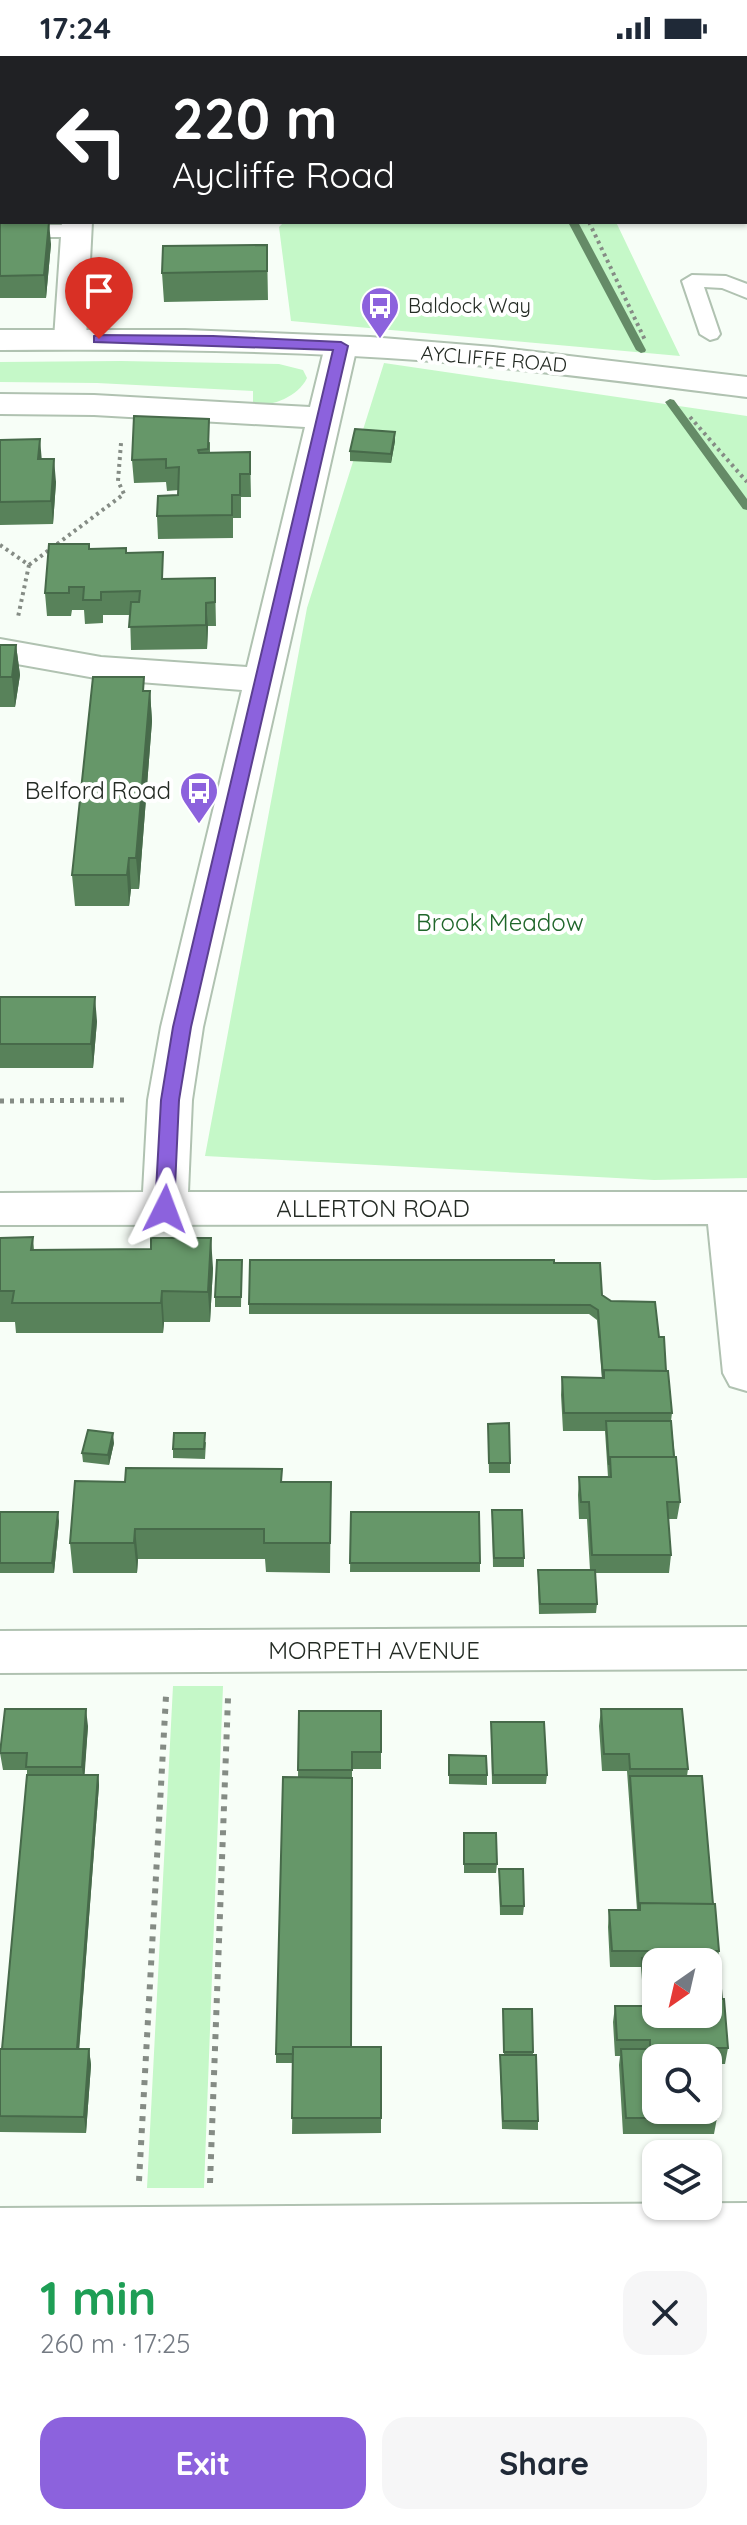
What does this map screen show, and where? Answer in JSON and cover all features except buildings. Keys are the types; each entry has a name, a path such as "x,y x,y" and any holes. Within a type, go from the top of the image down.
{"street":[{"path":"70,339 77,226"},
{"name":"AYCLIFFE ROAD","path":"0,340 213,340 341,346 492,357 747,387"},
{"path":"165,1209 170,1100 182,1027 341,346"},
{"path":"0,404 326,418"},
{"path":"9,634 101,668 263,680"},
{"path":"738,1208 747,1373"},
{"name":"ALLERTON ROAD","path":"0,1209 738,1208"},
{"name":"MORPETH AVENUE","path":"0,1652 747,1648"},
{"path":"0,2237 747,2232"}],"lane":[{"path":"0,231 77,226"},
{"path":"710,334 692,281 726,282 747,292"}],"path":[{"path":"590,224 649,350"},
{"path":"682,406 747,482"},
{"path":"9,634 29,565 124,494 118,481 123,407"},
{"path":"0,545 29,565"},
{"path":"0,1101 170,1100"},
{"path":"136,2238 168,1653"},
{"path":"208,2238 229,1653"}],"green space":[{"path":"282,224 617,224 680,356 291,321 279,227"},
{"path":"0,362 279,364 303,370 307,378 303,385 284,399 253,406 253,391 97,383 0,382"},
{"name":"Brook Meadow","path":"384,363 747,416 747,1178 654,1180 205,1156 307,608"},
{"path":"173,1686 223,1686 204,2188 147,2188"}],"waterway":[{"path":"574,224 641,350"},
{"path":"670,402 747,507"}],"place":[{"name":"Baldock Way","path":"380,340"},
{"name":"Belford Road","path":"199,825"}],"route":[{"path":"99,339 341,346 182,1027 170,1100 165,1209"}]}
